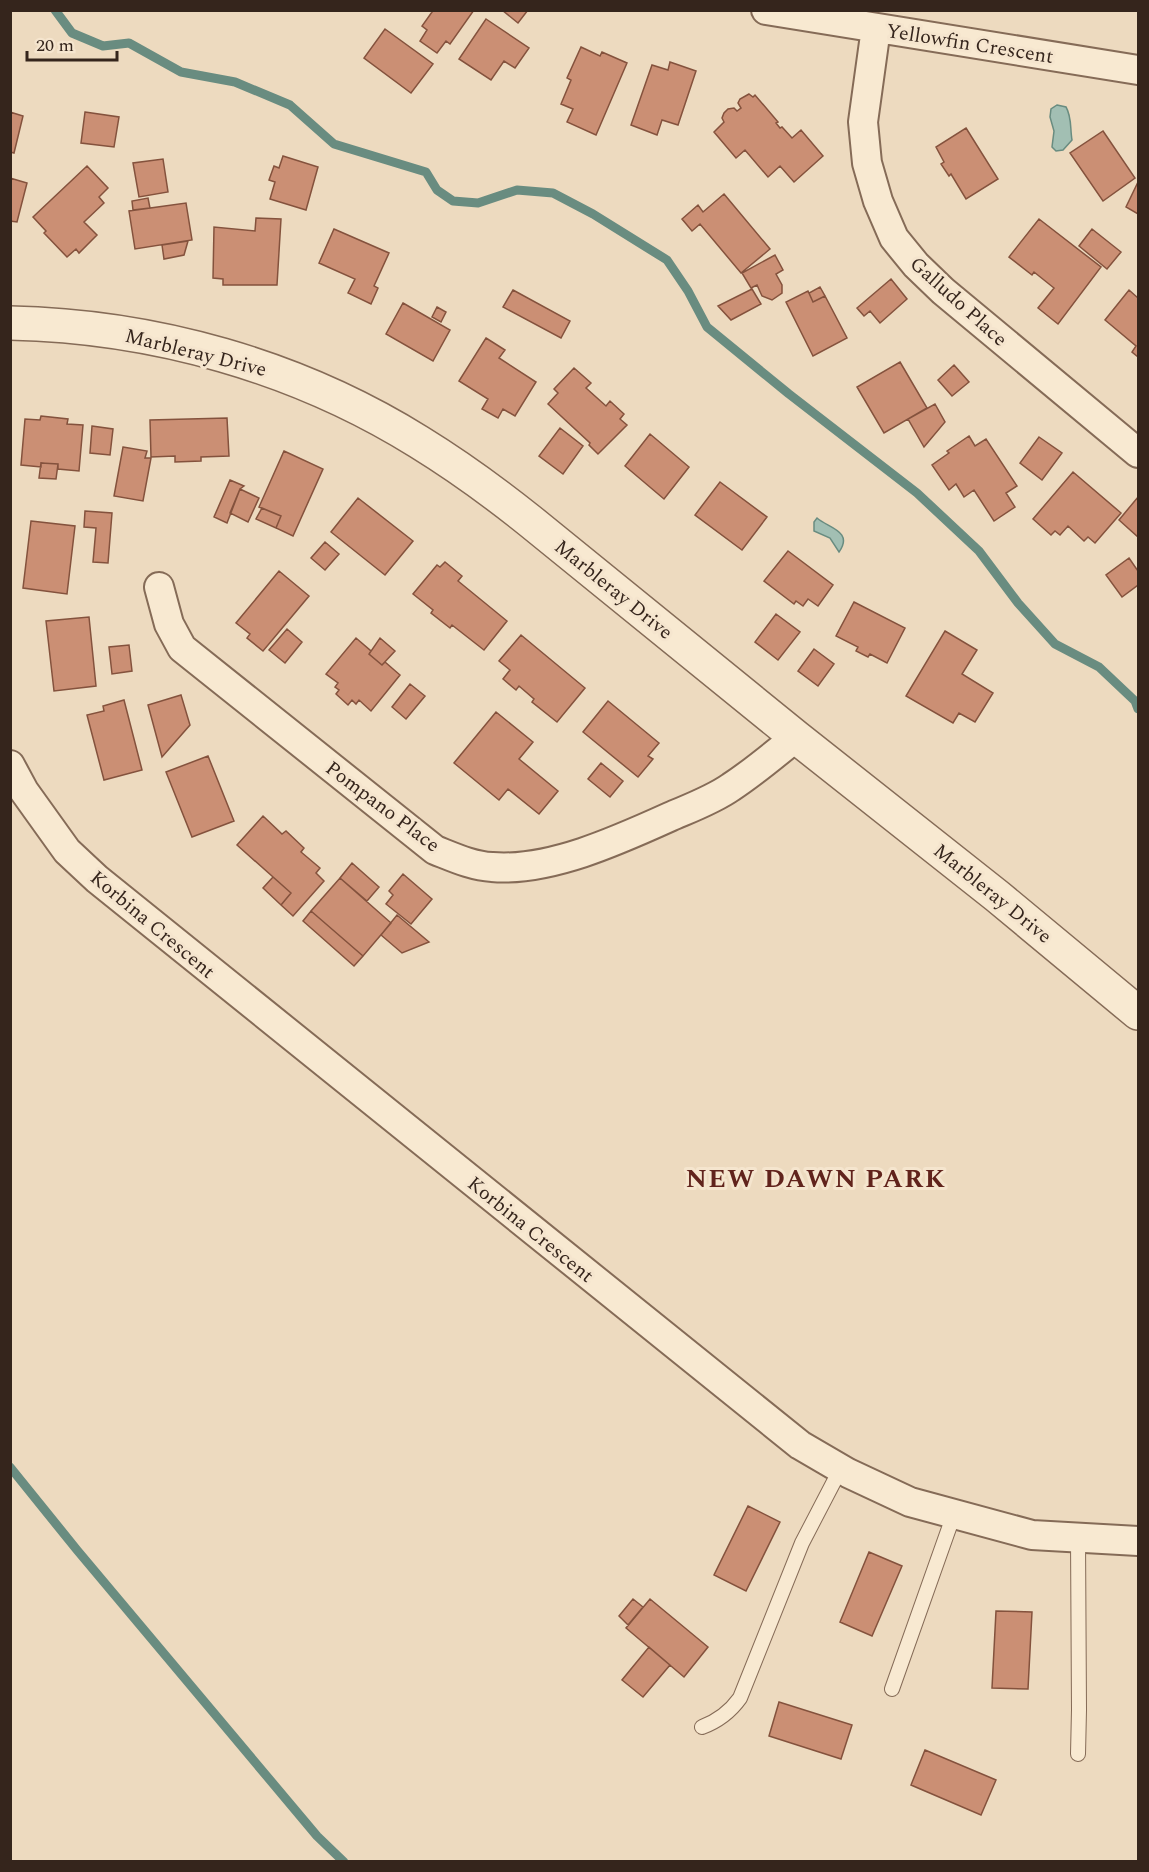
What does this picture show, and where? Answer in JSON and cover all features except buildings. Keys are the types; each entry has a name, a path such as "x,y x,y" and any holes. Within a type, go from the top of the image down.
{"street":[{"name":"Yellowfin Crescent","path":"766,10 1138,70"},
{"name":"Galludo Place","path":"876,28 863,122 867,163 878,201 894,238 916,266 943,291 1138,453"},
{"name":"Marbleray Drive","path":"10,323 71,325 108,330 210,351 267,368 381,420 420,442 531,521 796,737 997,896 1138,1013"},
{"name":"Pompano Place","path":"159,587 169,624 182,648 435,850 469,863 513,868 572,856 623,838 730,789 796,737"},
{"name":"Korbina Crescent","path":"10,765 24,791 67,850 113,892 800,1445 910,1502 1032,1535 1138,1541"}],"lane":[{"path":"702,1727 720,1718 740,1698 802,1543 841,1468"},
{"path":"892,1689 954,1514"},
{"path":"1078,1538 1078,1754"}],"shaded area":[{"path":"1057,105 1066,107 1068,111 1072,140 1063,150 1056,151 1052,147 1054,131 1050,117 1051,109"},
{"path":"817,518 842,535 843,545 839,552 830,538 814,531 814,522"}],"waterway":[{"path":"55,10 72,33 103,46 129,43 181,72 235,82 290,105 334,144 426,172 437,190 453,201 478,203 517,190 553,193 593,214 667,260 688,291 707,327 917,493 979,551 1018,603 1055,644 1099,667 1135,701 1138,709"},
{"path":"10,1467 317,1836 344,1862"}],"district":[{"name":"NEW DAWN PARK","path":"816,1178"}]}
